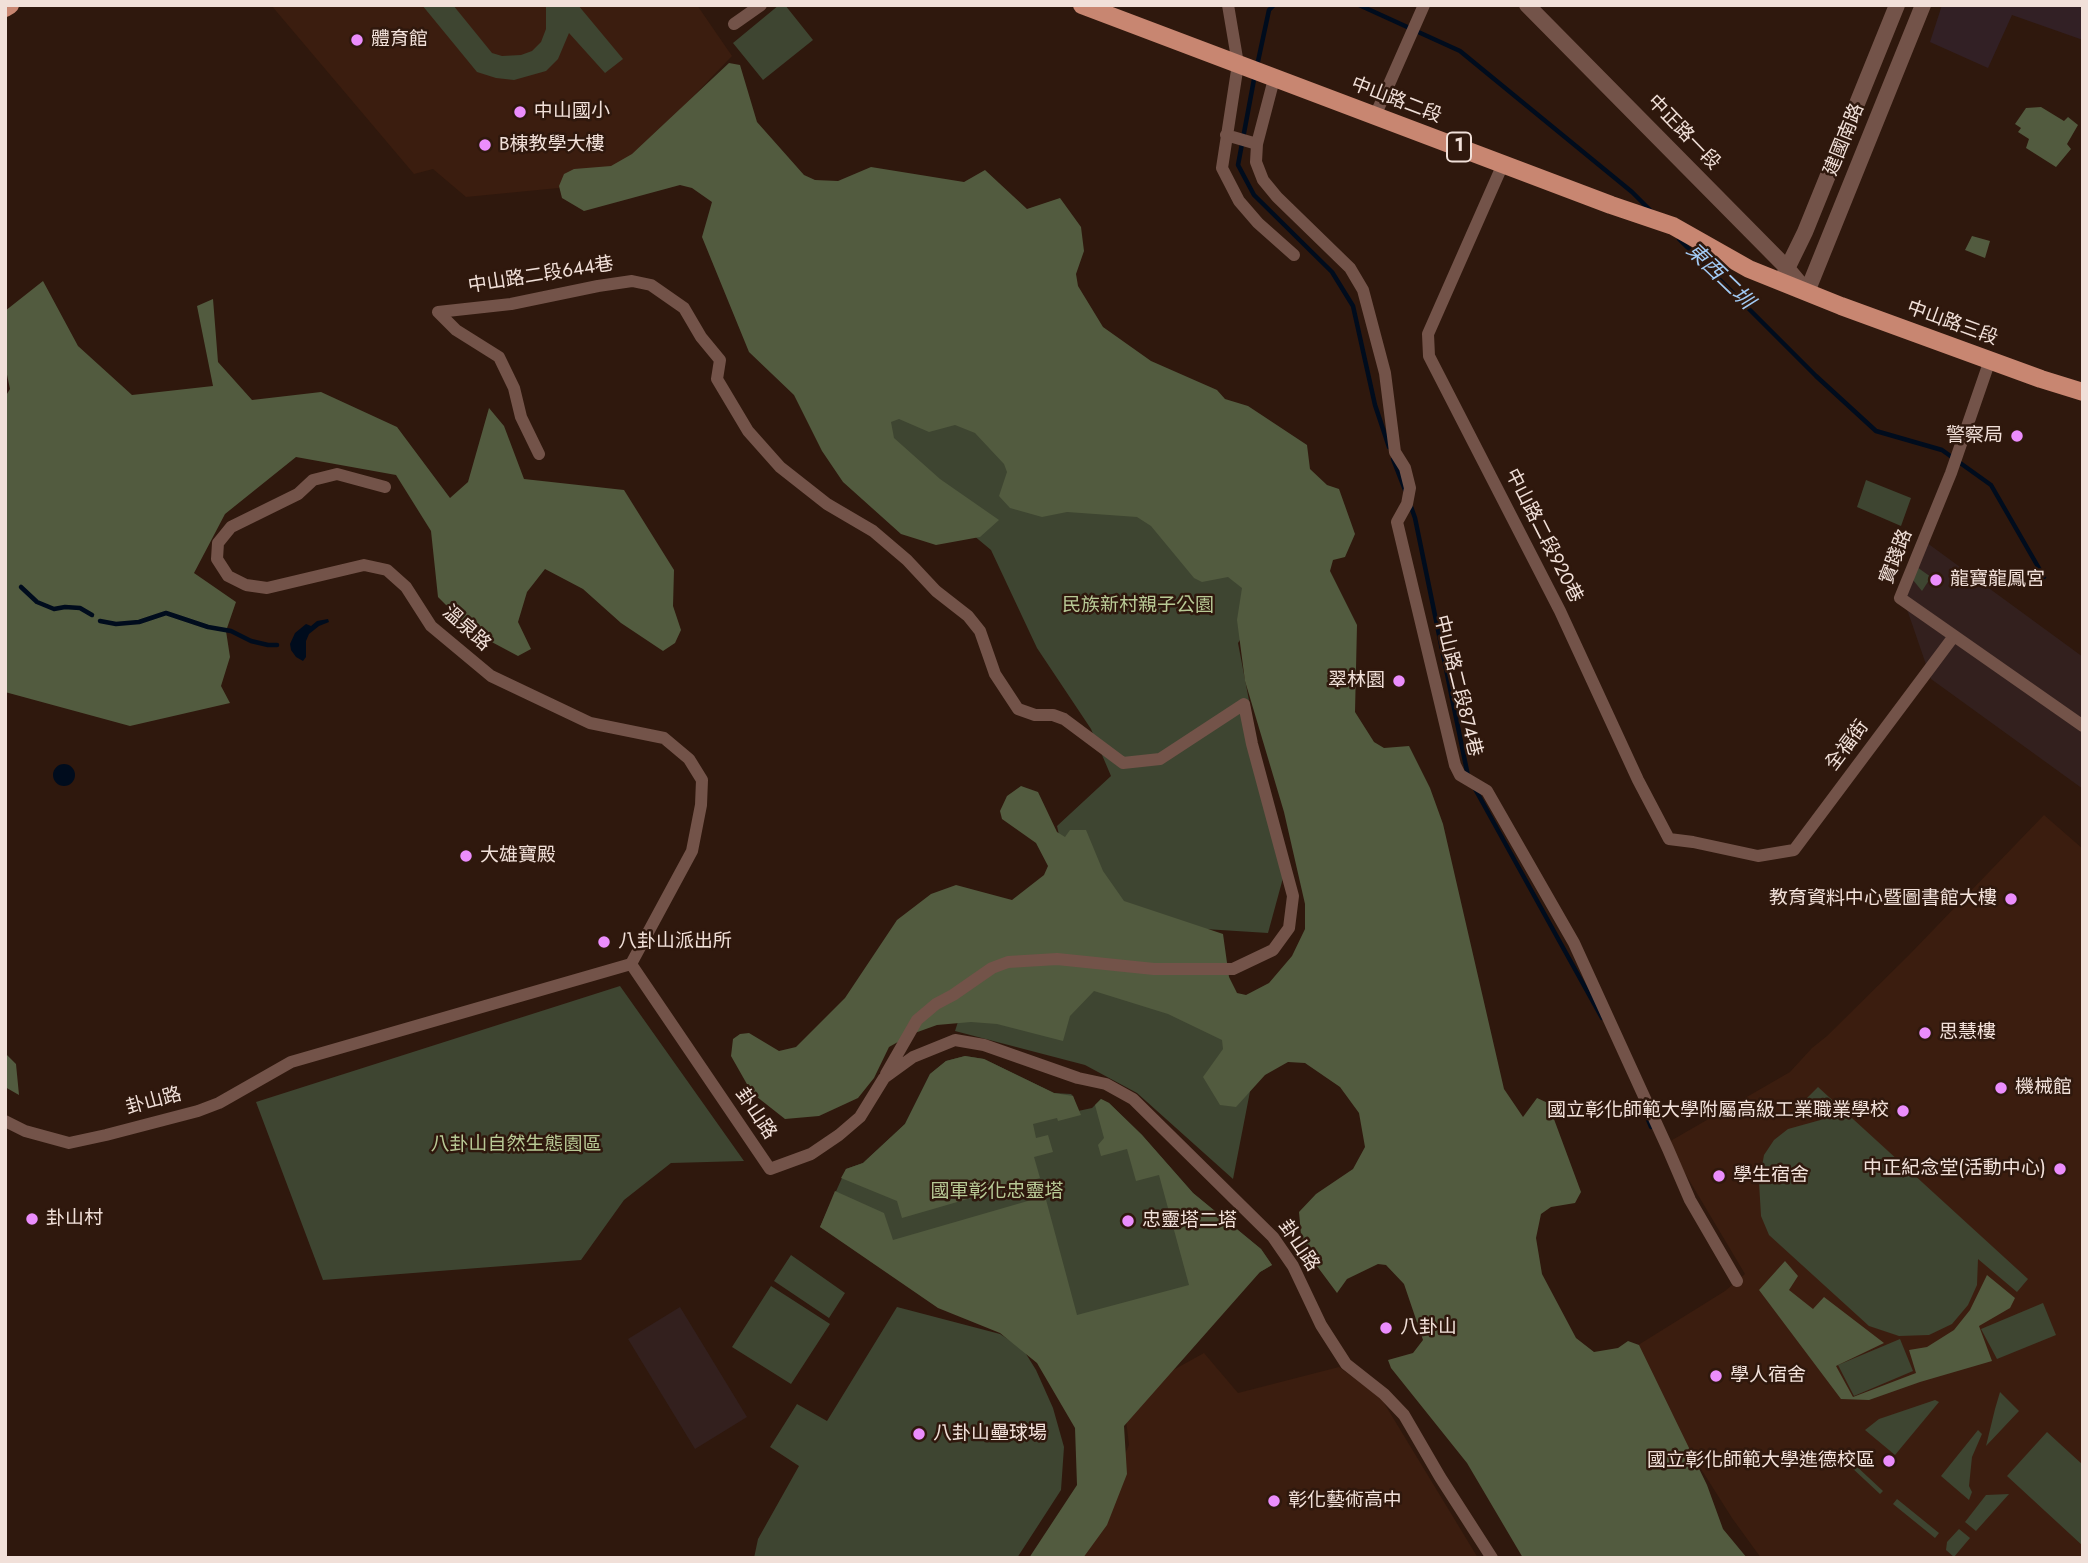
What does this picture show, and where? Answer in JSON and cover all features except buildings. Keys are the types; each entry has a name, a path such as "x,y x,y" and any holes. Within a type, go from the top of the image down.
{"main road":[{"path":"5,8 10,5"},
{"name":"中山路二段","path":"1082,5 1673,226 1749,269 1784,274 1807,292"},
{"name":"中山路三段","path":"1807,292 2083,392"}],"street":[{"path":"734,24 761,5"},
{"path":"1228,5 1242,66 1226,135 1222,168 1239,201 1258,223 1294,255"},
{"path":"1375,116 1423,5"},
{"name":"中正路一段","path":"1527,5 1784,274"},
{"name":"建國南路","path":"1784,274 1805,232 1897,5"},
{"name":"建國南路","path":"1807,292 1923,5"},
{"name":"中山路二段874巷","path":"1269,77 1256,162 1264,180 1277,197 1350,268 1363,290 1385,373 1395,452 1405,468 1410,488 1397,522 1455,765 1460,775 1487,791 1574,943 1690,1200 1737,1281"},
{"path":"1226,135 1257,144"},
{"name":"中山路二段920巷","path":"1503,164 1428,334 1429,356 1560,611 1668,839 1758,856"},
{"name":"中山路二段644巷","path":"539,454 521,417 514,388 499,357 456,330 438,312 511,304 632,281 651,285 684,308 701,337 720,360 718,379 748,431 780,467 827,504 873,531 936,591 968,616 980,631 995,674 1018,709 1035,715 1053,715 1065,719 1123,764 1160,759 1244,704 1252,744 1293,896 1289,928 1273,950 1233,969 1154,969 1057,959 1008,962 992,968 936,1004 917,1020 884,1078"},
{"name":"實踐路","path":"1990,360 1951,473 1900,598 2083,726"},
{"name":"溫泉路","path":"385,487 337,474 313,480 298,494 231,527 218,542 218,559 228,576 246,585 267,588 364,565 387,570 406,587 431,626 491,676 590,723 664,738 689,759 702,780 701,805 692,851 631,964"},
{"name":"全福街","path":"1758,856 1794,850 1954,636"},
{"name":"卦山路","path":"5,1121 25,1131 69,1143 106,1135 219,1103 291,1062 631,964 770,1169 811,1154 839,1135 860,1117 884,1078 913,1057 955,1040 984,1045 1078,1078 1106,1084 1133,1099 1273,1237 1293,1266 1321,1325 1346,1364 1384,1394 1404,1415 1492,1558"}],"shaded area":[{"name":"中山國小","path":"271,5 697,5 732,56 610,183 466,197 433,169 414,174"},
{"path":"1942,5 2083,5 2083,40 2012,15 1988,68 1930,42"},
{"path":"1919,537 2083,657 2083,789 1931,679 1900,589"},
{"name":"國立彰化師範大學附屬高級工業職業學校","path":"2044,815 2083,849 2083,1558 1761,1558 1732,1518 1627,1352 1725,1291 1745,1274 1667,1143 1790,1072 1909,955"},
{"path":"680,1307 747,1417 695,1449 628,1339"},
{"name":"彰化藝術高中","path":"1204,1353 1238,1393 1339,1367 1381,1398 1478,1558 1078,1558 1129,1445 1126,1420 1166,1374"}],"green space":[{"path":"422,5 453,5 492,53 502,56 521,55 532,51 541,42 546,29 546,5 578,5 623,59 605,73 569,33 558,59 546,71 514,80 496,78 477,72"},
{"path":"779,5 785,5 813,40 763,80 733,43"},
{"path":"729,63 740,65 757,122 804,175 815,180 838,181 871,167 964,182 985,170 1027,209 1060,198 1081,227 1084,251 1076,274 1078,286 1103,327 1151,361 1217,390 1225,399 1248,406 1307,445 1310,469 1327,485 1339,489 1355,534 1345,557 1333,560 1330,571 1357,625 1355,712 1374,742 1384,748 1409,746 1430,788 1443,824 1504,1089 1523,1117 1537,1098 1548,1103 1581,1192 1575,1203 1551,1207 1541,1214 1536,1238 1542,1274 1576,1338 1594,1352 1618,1348 1628,1341 1639,1345 1707,1485 1723,1529 1747,1558 1523,1558 1467,1463 1391,1368 1388,1360 1413,1353 1423,1340 1404,1284 1386,1265 1378,1264 1347,1279 1337,1293 1302,1246 1299,1212 1316,1194 1353,1169 1365,1147 1359,1113 1340,1087 1305,1063 1288,1062 1265,1075 1236,1107 1220,1105 1203,1077 1223,1049 1222,1040 1168,1014 1094,991 1070,1016 1063,1041 997,1024 971,1022 937,1025 912,1034 889,1047 874,1078 858,1098 819,1116 785,1119 752,1093 731,1056 733,1039 740,1034 749,1033 779,1051 796,1047 845,998 897,920 931,894 956,885 1012,900 1044,875 1048,866 1036,843 1002,819 1000,811 1007,796 1021,786 1038,792 1057,832 1065,837 1070,830 1086,830 1103,871 1124,901 1223,934 1229,977 1237,993 1246,995 1269,983 1292,956 1305,929 1305,904 1284,812 1245,681 1237,620 1242,588 1228,577 1202,582 1194,578 1151,526 1137,517 1067,512 1042,517 1010,508 999,496 1007,472 1004,464 975,433 955,425 929,432 899,419 891,422 894,438 940,479 999,520 980,537 936,545 901,534 843,482 822,451 794,395 749,352 702,237 712,202 692,188 680,185 584,211 562,198 559,186 564,174 574,169 611,166 632,154"},
{"path":"2041,107 2064,121 2068,117 2078,125 2067,144 2071,149 2056,167 2026,148 2029,139 2018,132 2021,128 2015,124 2026,108"},
{"path":"1972,236 1990,241 1985,258 1965,250"},
{"path":"43,281 78,346 132,395 213,386 197,306 213,299 218,362 252,400 321,392 397,427 450,498 468,482 489,408 504,426 524,479 624,490 674,570 673,606 681,630 675,643 663,651 621,623 583,589 545,569 527,592 518,622 531,649 518,656 473,632 438,597 431,531 396,475 296,457 225,514 194,573 236,602 226,631 230,657 221,686 230,703 130,726 5,692 5,397 10,389 5,365 5,311"},
{"name":"民族新村親子公園","path":"895,360 1159,499 1275,585 1238,643 1283,878 1268,933 1078,921 1057,826 1111,776 1091,729 1037,648 991,550 858,439"},
{"path":"1866,480 1911,498 1901,526 1857,507"},
{"path":"1914,565 1931,577 1922,591 1913,580"},
{"path":"1072,971 1260,1040 1233,1179 1137,1093 1085,1065 955,1031 967,994"},
{"name":"八卦山自然生態園區","path":"620,986 744,1161 671,1163 624,1200 581,1260 323,1280 256,1102"},
{"path":"5,1053 16,1064 19,1095 5,1087"},
{"name":"國軍彰化忠靈塔","path":"965,1056 984,1059 1054,1093 1071,1094 1078,1111 1092,1108 1101,1099 1109,1103 1142,1135 1193,1193 1261,1249 1272,1265 1113,1378 820,1227 846,1169 863,1163 905,1124 930,1074 946,1061"},
{"path":"965,1056 984,1059 1054,1093 1073,1096 1081,1115 1033,1124 1036,1138 1048,1135 1053,1152 1034,1157 1040,1178 902,1218 897,1201 841,1178 846,1169 863,1163 905,1124 930,1074 946,1061"},
{"path":"1818,1087 2028,1279 2017,1292 1978,1259 1977,1285 1968,1305 1952,1324 1929,1335 1899,1336 1869,1326 1769,1235 1761,1216 1759,1182 1764,1155 1774,1140 1788,1129 1824,1119 1805,1100"},
{"path":"1101,1099 1109,1103 1142,1135 1193,1193 1261,1249 1272,1265 1260,1272 1124,1426 1127,1474 1107,1525 1083,1558 1029,1558 1077,1485 1075,1428 1037,1363 1000,1333 938,1308 820,1227 835,1191 884,1213 893,1240 1045,1196 1077,1315 1189,1285 1159,1175 1136,1181 1127,1149 1101,1156 1098,1145 1104,1138 1095,1105"},
{"path":"791,1255 845,1293 829,1318 774,1281"},
{"path":"1785,1261 1798,1276 1789,1290 1813,1309 1824,1297 1884,1343 1836,1366 1853,1397 1916,1373 1909,1350 1927,1347 1954,1330 1970,1310 1987,1275 2015,1298 2010,1308 1979,1326 1992,1361 1869,1400 1841,1399 1759,1290"},
{"path":"771,1286 830,1324 791,1384 732,1347"},
{"path":"2043,1303 2056,1335 1997,1359 1981,1329"},
{"name":"八卦山壘球場","path":"897,1307 1000,1334 1023,1349 1053,1408 1064,1447 1061,1490 1017,1558 754,1558 758,1539 799,1466 770,1447 797,1404 827,1421"},
{"path":"1900,1339 1913,1371 1854,1396 1838,1365"},
{"path":"2000,1392 2019,1411 1986,1446 1995,1409"},
{"path":"1935,1400 1939,1402 1895,1455 1865,1430 1879,1419"},
{"path":"1978,1430 1982,1434 1972,1457 1969,1486 1972,1492 1969,1500 1941,1476"},
{"path":"2047,1432 2083,1465 2083,1546 2007,1476"},
{"path":"1839,1450 1883,1491 1880,1494 1836,1453"},
{"path":"2009,1494 1976,1531 1965,1522 1986,1495"},
{"path":"1897,1499 1939,1533 1935,1538 1893,1504"},
{"path":"1959,1529 1970,1538 1954,1557 1946,1550 1947,1542"}],"water":[{"path":"328,619 329,622 309,634 303,661 296,657 290,644 295,633 306,624 311,626 317,621"},
{"path":"64,764 74,771 75,775 68,785 64,786 54,779 53,775 60,765"}],"waterway":[{"path":"1257,66 1269,10 1274,5"},
{"name":"東西二圳","path":"1359,5 1460,51 1632,192 1653,213"},
{"path":"1255,74 1238,165 1254,195 1332,272 1353,306 1375,405 1389,447"},
{"name":"東西二圳","path":"1679,239 1816,376 1876,431 1942,450 1991,485 2044,577"},
{"path":"1393,459 1405,490"},
{"path":"1410,504 1468,776"},
{"path":"21,587 37,602 54,609 80,608 92,615"},
{"path":"100,621 116,624 139,622 166,613 208,627 231,631 251,641 277,645"},
{"path":"1474,787 1602,1018"},
{"path":"1645,1112 1651,1127"}],"place":[{"name":"體育館","path":"357,40"},
{"name":"中山國小","path":"520,112"},
{"name":"B棟教學大樓","path":"485,145"},
{"name":"警察局","path":"2017,436"},
{"name":"龍寶龍鳳宮","path":"1936,580"},
{"name":"翠林園","path":"1399,681"},
{"name":"大雄寶殿","path":"466,856"},
{"name":"教育資料中心暨圖書館大樓","path":"2011,899"},
{"name":"八卦山派出所","path":"604,942"},
{"name":"思慧樓","path":"1925,1033"},
{"name":"機械館","path":"2001,1088"},
{"name":"國立彰化師範大學附屬高級工業職業學校","path":"1903,1111"},
{"name":"中正紀念堂(活動中心)","path":"2060,1169"},
{"name":"學生宿舍","path":"1719,1176"},
{"name":"卦山村","path":"32,1219"},
{"name":"忠靈塔二塔","path":"1128,1221"},
{"name":"八卦山","path":"1386,1328"},
{"name":"學人宿舍","path":"1716,1376"},
{"name":"八卦山壘球場","path":"919,1434"},
{"name":"國立彰化師範大學進德校區","path":"1889,1461"},
{"name":"彰化藝術高中","path":"1274,1501"}]}
